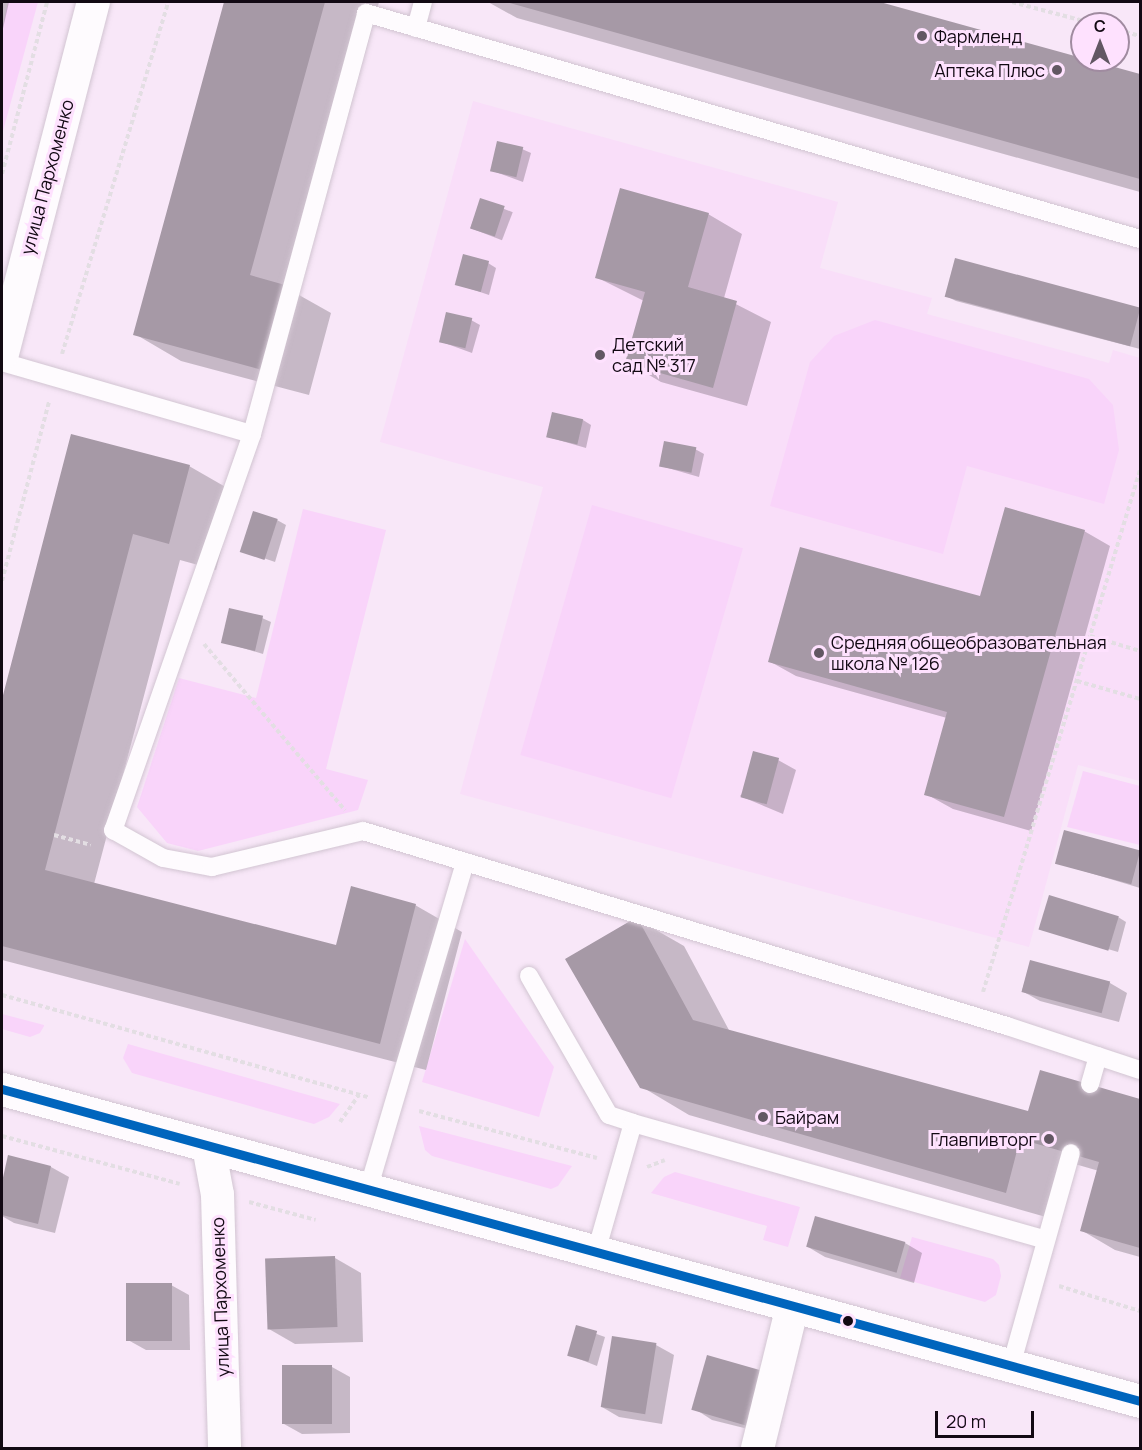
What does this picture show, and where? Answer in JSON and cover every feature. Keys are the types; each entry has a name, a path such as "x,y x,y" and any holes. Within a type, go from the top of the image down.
{"street":[{"name":"улица Пархоменко","path":"2,353 93,2"},
{"path":"2,1089 1140,1401"},
{"name":"улица Пархоменко","path":"208,1146 217,1194 224,1449"},
{"path":"757,1449 792,1306"}],"lane":[{"path":"416,28 423,2"},
{"path":"1140,238 366,13 252,434 113,830 163,858 212,867 363,831 975,1016 1140,1070"},
{"path":"2,362 252,434"},
{"path":"368,1190 465,862"},
{"path":"529,976 609,1115 1046,1240"},
{"path":"1090,1084 1098,1056"},
{"path":"596,1252 633,1123"},
{"path":"1011,1366 1071,1154"}],"path":[{"path":"2,174 47,2"},
{"path":"2,581 55,378 168,2"},
{"path":"1012,2 1070,17"},
{"path":"975,1016 1140,470"},
{"path":"186,623 363,831"},
{"path":"1090,636 1140,651"},
{"path":"1077,681 1140,699"},
{"path":"2,996 641,1170 668,1158"},
{"path":"340,1122 360,1095"},
{"path":"2,1136 316,1220"},
{"path":"1038,1270 1045,1281 1140,1311"}],"shaded area":[{"path":"8,2 38,2 2,135 2,29"},
{"name":"Средняя общеобразовательная школа № 126","path":"473,101 838,202 820,268 932,298 927,314 1109,363 1113,350 1140,358 1140,781 1078,765 1029,947 460,794 543,487 380,442"},
{"path":"875,320 1089,379 1113,405 1119,450 1104,504 967,466 943,554 770,506 810,362 834,336"},
{"path":"592,505 743,548 671,798 520,755"},
{"path":"303,509 386,530 326,769 368,780 358,810 198,851 167,843 137,807 179,678 256,698"},
{"path":"1083,771 1140,786 1140,845 1067,827"},
{"path":"465,939 554,1067 539,1117 422,1082"},
{"path":"2,1014 44,1026 40,1033 30,1037 2,1029"},
{"path":"128,1044 340,1104 329,1117 314,1124 132,1073 123,1058"},
{"path":"419,1126 572,1166 558,1186 551,1189 432,1156 425,1150"},
{"path":"675,1172 800,1207 788,1247 763,1240 767,1226 651,1193 664,1177"},
{"path":"912,1237 993,1259 999,1265 1001,1276 996,1295 985,1302 900,1278"}],"building":[{"path":"224,2 325,2 250,275 285,285 262,370 133,335"},
{"path":"506,2 880,2 1070,55 1070,72 1130,71 1140,74 1140,179"},
{"path":"497,141 523,147 516,177 490,171"},
{"path":"620,188 709,213 688,287 737,301 713,388 625,363 645,292 595,278"},
{"path":"480,198 505,206 495,236 470,228"},
{"path":"463,254 489,261 481,292 455,285"},
{"path":"955,258 1140,308 1130,346 945,297"},
{"path":"446,312 472,318 465,348 439,342"},
{"path":"552,412 583,419 577,445 546,437"},
{"path":"71,434 190,465 169,544 133,534 45,870 336,945 351,886 416,904 380,1044 2,946 2,699"},
{"path":"664,441 696,447 691,473 659,467"},
{"path":"1005,507 1085,530 1004,817 924,795 947,712 768,662 800,547 980,596"},
{"path":"253,511 278,519 264,560 240,552"},
{"path":"229,608 263,616 255,651 221,643"},
{"path":"753,751 779,758 767,804 741,797"},
{"path":"1064,830 1140,850 1131,884 1055,864"},
{"path":"1049,895 1119,916 1108,951 1038,929"},
{"path":"637,917 693,1020 1028,1111 1040,1070 1140,1099 1140,1248 1080,1231 1099,1162 1020,1139 1006,1193 640,1088 565,959"},
{"path":"1030,960 1110,981 1102,1013 1021,992"},
{"path":"8,1155 51,1166 38,1224 2,1215 2,1182"},
{"path":"815,1216 905,1242 897,1273 806,1247"},
{"path":"335,1256 337,1327 268,1329 265,1258"},
{"path":"126,1283 172,1283 172,1341 126,1341"},
{"path":"576,1325 597,1331 588,1362 567,1356"},
{"path":"612,1336 656,1343 645,1414 601,1407"},
{"path":"707,1355 768,1372 752,1427 691,1410"},
{"path":"282,1365 332,1365 332,1424 282,1424"}],"transit line":[{"path":"2,1089 1140,1401"}],"place":[{"name":"Фармленд","path":"922,36"},
{"name":"Аптека Плюс","path":"1057,70"},
{"name":"Детский сад № 317","path":"600,355"},
{"name":"Средняя общеобразовательная школа № 126","path":"819,653"},
{"name":"Байрам","path":"763,1117"},
{"name":"Главпивторг","path":"1049,1139"}]}
